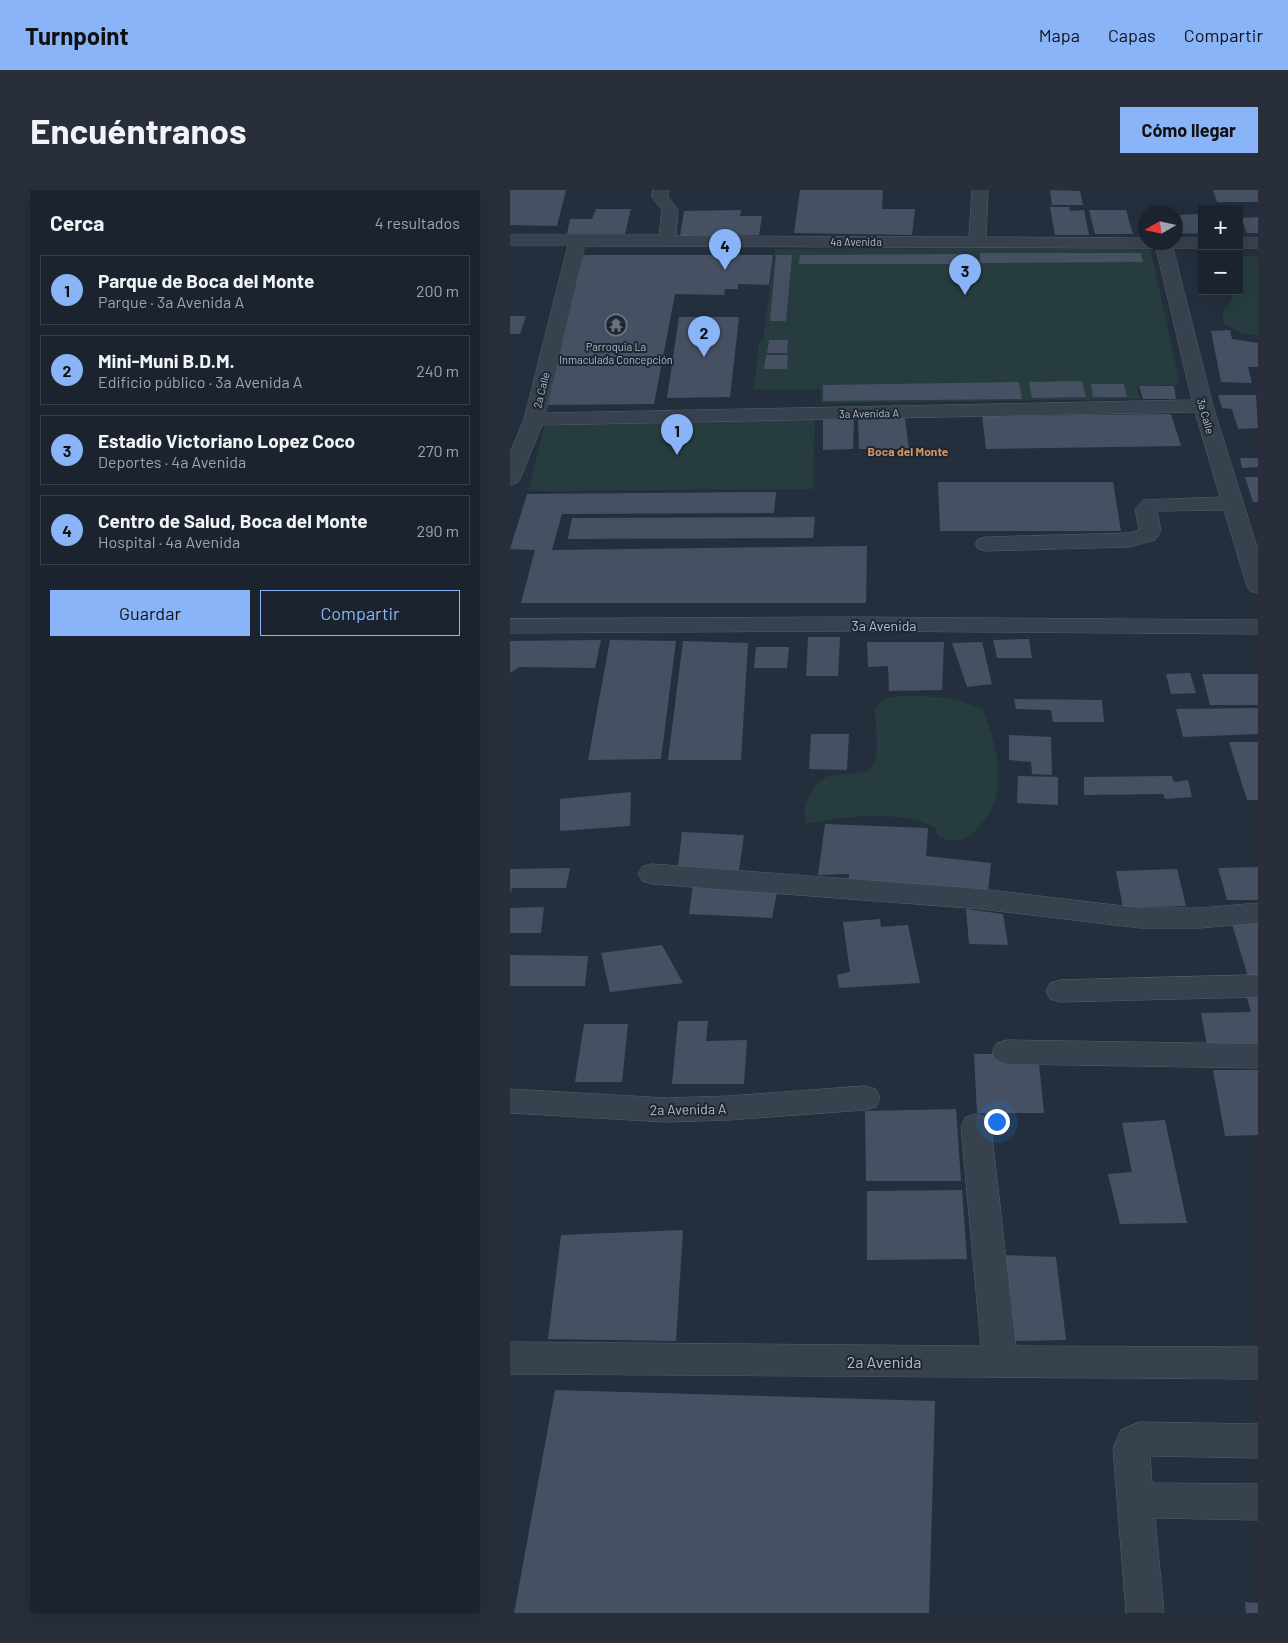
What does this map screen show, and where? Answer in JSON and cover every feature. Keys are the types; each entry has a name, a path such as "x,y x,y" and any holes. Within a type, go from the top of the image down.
{"street":[{"path":"661,190 660,196 670,210 666,240"},
{"path":"978,242 980,190"},
{"name":"4a Avenida","path":"510,240 1138,243"},
{"name":"2a Calle","path":"510,479 534,419 578,240"},
{"name":"4a Avenida","path":"1183,243 1198,243"},
{"path":"1243,243 1258,243"},
{"name":"3a Calle","path":"1165,250 1203,406 1258,586"},
{"name":"3a Avenida A","path":"534,419 1203,406"},
{"path":"986,544 1130,540 1147,535 1150,531 1146,509 1151,505 1232,503"},
{"name":"3a Avenida","path":"510,626 861,624 1258,628"},
{"path":"652,874 982,899 1140,918 1200,918 1258,913"},
{"path":"1060,990 1258,986"},
{"path":"1007,1052 1258,1056"},
{"name":"2a Avenida A","path":"510,1101 666,1110 729,1108 865,1098"},
{"path":"976,1127 1000,1362"},
{"name":"2a Avenida","path":"510,1358 1258,1363"},
{"path":"1145,1613 1131,1448 1134,1442 1140,1440 1258,1441"},
{"path":"1136,1500 1258,1502"}],"green space":[{"path":"1138,247 1138,250 1151,250 1180,385 1137,386 1140,399 821,403 820,389 754,389 759,341 763,341 775,249"},
{"path":"1258,256 1258,336 1241,333 1224,324 1222,313 1232,300 1231,295 1243,295 1243,257"},
{"path":"815,419 813,489 528,491 545,423"},
{"path":"901,696 952,699 983,710 994,742 998,774 993,804 986,818 974,832 961,840 947,840 938,836 936,828 904,818 888,816 855,817 806,824 805,811 808,798 821,781 830,776 869,771 876,757 877,749 875,708 884,699"}],"building":[{"path":"510,190 566,190 557,226 510,225"},
{"path":"800,190 883,190 882,209 915,209 912,235 794,233"},
{"path":"1050,190 1080,191 1083,205 1052,205"},
{"path":"1213,190 1258,190 1258,202 1217,202"},
{"path":"1050,207 1069,207 1070,211 1084,210 1089,235 1055,235"},
{"path":"596,209 631,209 625,234 567,234 570,219 592,219"},
{"path":"741,210 740,216 762,216 759,235 680,236 684,211"},
{"path":"1089,210 1126,210 1133,234 1095,234"},
{"path":"1198,214 1198,233 1183,234 1183,215"},
{"path":"1258,217 1258,233 1247,233 1243,218"},
{"path":"980,253 1141,253 1143,262 980,263"},
{"path":"961,254 962,264 799,264 800,255"},
{"path":"583,255 773,255 769,285 738,284 738,289 725,289 724,295 675,294 654,404 544,405"},
{"path":"776,255 792,255 786,321 770,321"},
{"path":"510,316 526,316 520,334 510,334"},
{"path":"679,317 739,317 730,397 667,398"},
{"path":"1230,330 1232,339 1258,343 1258,367 1248,367 1252,383 1221,382 1211,331"},
{"path":"769,340 788,340 787,353 767,353"},
{"path":"766,355 788,355 787,369 764,369"},
{"path":"1082,381 1086,397 1032,398 1029,382"},
{"path":"1019,382 1022,399 823,401 823,385"},
{"path":"1091,384 1124,384 1127,397 1093,397"},
{"path":"1139,386 1174,386 1176,399 1143,399"},
{"path":"1218,395 1256,395 1258,428 1238,429 1232,409 1222,408"},
{"path":"1171,414 1181,446 986,449 982,416"},
{"path":"905,418 909,449 859,449 858,419"},
{"path":"854,419 853,449 823,450 823,420"},
{"path":"1240,458 1258,458 1258,467 1242,468"},
{"path":"1245,477 1258,477 1258,502 1253,502"},
{"path":"938,482 1113,482 1121,531 940,531"},
{"path":"776,492 774,513 562,514 552,550 867,546 866,603 521,603 535,550 510,549 527,494"},
{"path":"815,517 813,538 568,539 572,518"},
{"path":"808,637 840,637 838,676 806,676"},
{"path":"1029,639 1032,658 997,658 993,640"},
{"path":"601,640 595,668 519,667 510,673 510,641"},
{"path":"610,640 676,641 661,759 588,760"},
{"path":"683,641 748,643 741,760 668,760"},
{"path":"867,642 944,642 942,690 889,691 888,666 868,667"},
{"path":"982,642 992,684 967,687 952,643"},
{"path":"756,647 789,647 787,668 754,668"},
{"path":"1190,673 1196,693 1171,694 1166,674"},
{"path":"1202,674 1258,674 1258,705 1210,705"},
{"path":"1014,699 1102,700 1104,722 1053,722 1051,710 1016,709"},
{"path":"1258,708 1258,734 1183,737 1176,709"},
{"path":"811,734 849,734 847,770 809,769"},
{"path":"1009,735 1051,737 1052,775 1032,774 1031,762 1009,760"},
{"path":"1229,742 1258,742 1258,800 1247,800"},
{"path":"1018,776 1058,777 1058,805 1017,803"},
{"path":"1172,776 1174,782 1188,780 1192,797 1165,799 1163,794 1084,795 1084,777"},
{"path":"631,792 630,826 560,831 560,799"},
{"path":"825,824 928,828 926,856 991,863 988,891 849,879 849,874 818,875"},
{"path":"682,832 744,835 739,870 678,867"},
{"path":"1258,867 1258,900 1227,900 1218,868"},
{"path":"570,868 566,888 512,888 510,894 510,869"},
{"path":"1177,869 1186,906 1123,908 1116,871"},
{"path":"693,885 777,892 772,918 689,914"},
{"path":"544,907 541,933 510,933 510,908"},
{"path":"966,909 1003,914 1008,945 969,944"},
{"path":"880,919 881,927 908,925 920,983 839,988 837,975 850,972 843,922"},
{"path":"1258,920 1258,980 1249,980 1231,921"},
{"path":"662,945 683,983 610,992 601,953"},
{"path":"510,955 588,956 585,986 510,986"},
{"path":"1258,990 1258,1045 1207,1046 1201,1013 1251,1012 1245,991"},
{"path":"678,1021 708,1021 706,1041 747,1040 744,1084 672,1084"},
{"path":"584,1024 628,1024 622,1082 575,1082"},
{"path":"974,1054 1038,1054 1044,1113 977,1113"},
{"path":"1213,1070 1258,1070 1258,1135 1225,1136"},
{"path":"956,1109 961,1181 866,1181 865,1111"},
{"path":"1165,1120 1187,1223 1120,1224 1108,1174 1132,1172 1122,1123"},
{"path":"962,1190 967,1259 867,1260 867,1191"},
{"path":"683,1230 676,1341 548,1339 561,1235"},
{"path":"1001,1255 1056,1257 1066,1340 1010,1341"},
{"path":"555,1390 935,1401 929,1613 514,1613"},
{"path":"1245,1602 1258,1603 1258,1613 1246,1613"}],"place":[{"name":"Centro de Salud, Boca del Monte","path":"725,270"},
{"name":"Estadio Victoriano Lopez Coco","path":"965,295"},
{"name":"Parroquia La Inmaculada Concepción","path":"616,325"},
{"name":"Mini-Muni B.D.M.","path":"704,357"},
{"name":"Parque de Boca del Monte","path":"677,455"}],"district":[{"name":"Boca del Monte","path":"908,451"}]}
